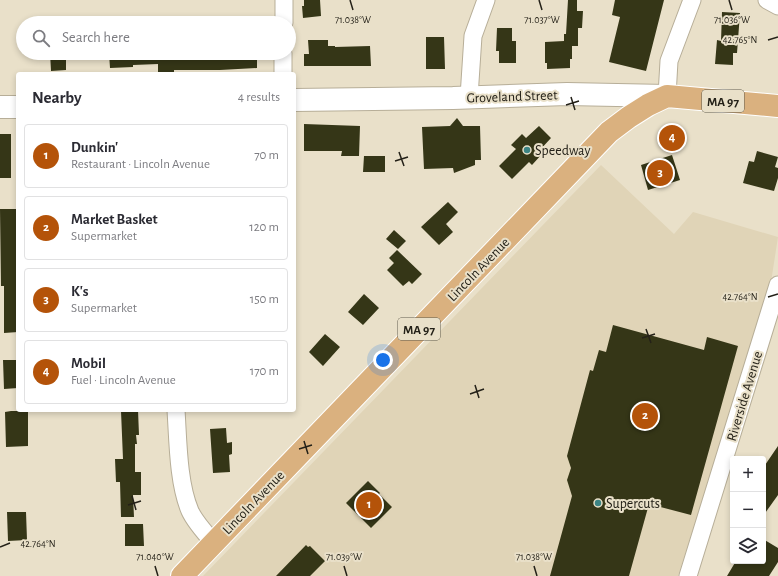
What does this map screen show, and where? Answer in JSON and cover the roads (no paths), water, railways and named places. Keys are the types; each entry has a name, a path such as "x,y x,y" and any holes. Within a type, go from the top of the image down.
{"main road":[{"name":"Groveland Street","path":"296,100 567,94 667,96 778,106"},
{"name":"Lincoln Avenue","path":"182,576 609,132 629,116 667,96"},
{"path":"0,107 16,106"}],"street":[{"path":"284,0 284,16"},
{"path":"469,97 473,36 486,0"},
{"path":"667,96 669,61 692,0"},
{"path":"767,0 778,6"},
{"path":"283,60 283,72"},
{"name":"Riverside Avenue","path":"688,576 778,285"},
{"path":"176,412 182,483 190,511 204,532 214,543"}],"place":[{"name":"Mobil","path":"672,138"},
{"name":"Speedway","path":"527,150"},
{"name":"K's","path":"660,173"},
{"name":"Market Basket","path":"645,416"},
{"name":"Supercuts","path":"598,503"},
{"name":"Dunkin'","path":"369,505"}]}
